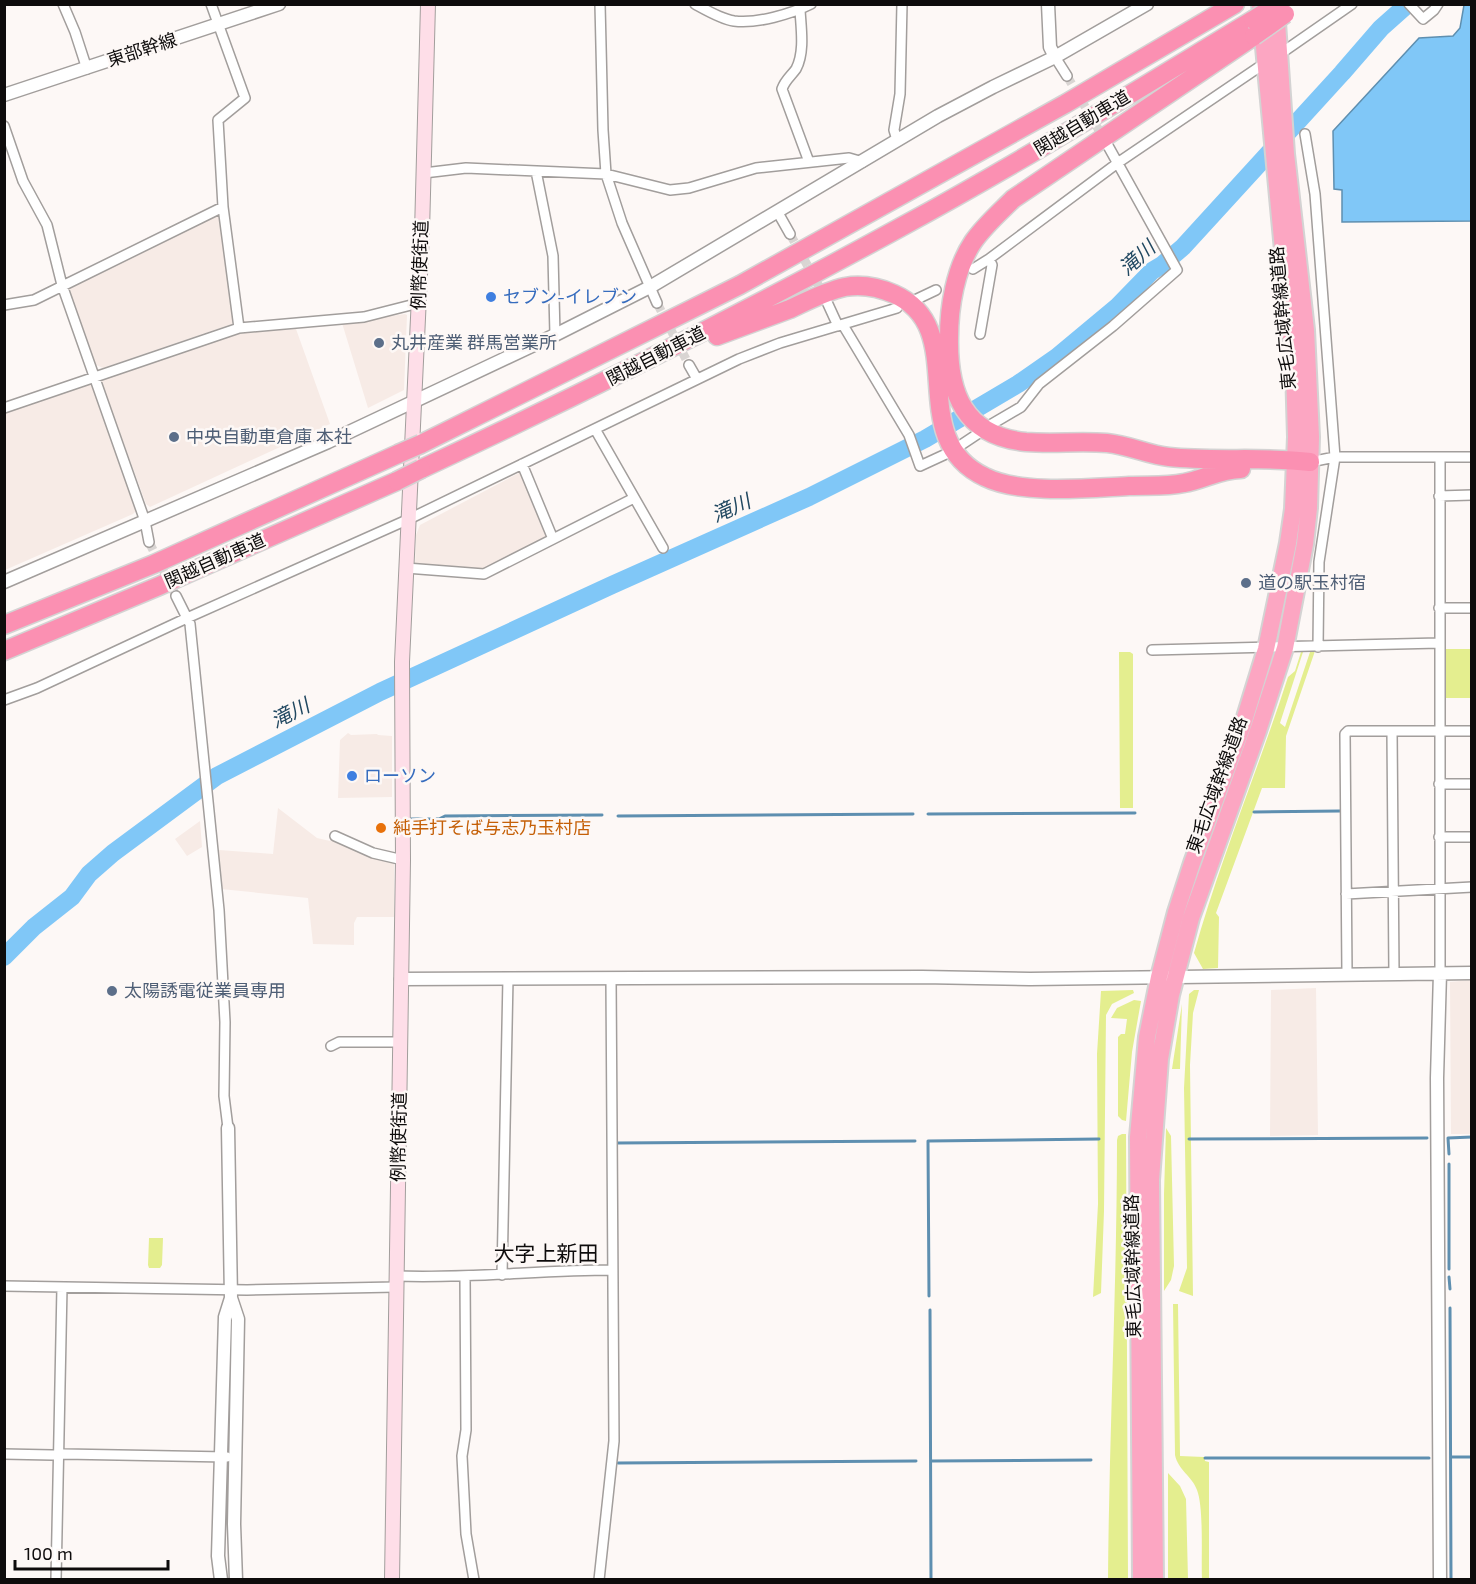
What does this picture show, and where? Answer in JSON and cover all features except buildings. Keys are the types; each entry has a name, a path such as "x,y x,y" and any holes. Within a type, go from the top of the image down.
{"highway":[{"name":"関越自動車道","path":"4,625 154,564 421,444 740,285 1065,104 1235,4"},
{"name":"関越自動車道","path":"4,651 159,586 397,481 644,363 903,226 1077,127 1255,20 1284,7"},
{"name":"東毛広域幹線道路","path":"1155,1580 1151,1180 1167,977 1186,880 1242,727 1266,648 1288,543 1300,464 1311,437 1306,330 1286,154 1280,54 1284,7"},
{"name":"東毛広域幹線道路","path":"1141,1580 1138,1137 1147,1037 1258,731 1285,648 1305,544 1309,508 1300,464 1292,330 1272,131 1264,63 1255,20"},
{"path":"1255,20 1013,199 986,226 967,254 955,285 949,332 951,378 957,397 972,418 999,436 1012,440 1049,443 1109,443 1167,457 1300,464"},
{"path":"644,363 832,291 852,286 874,286 901,297 925,322 936,353 939,407 944,432 952,449 969,468 997,483 1029,488 1183,484 1235,469 1300,464"}],"main road":[{"name":"例幣使街道","path":"392,1580 403,860 403,668 424,173 428,4"}],"street":[{"path":"63,4 87,69"},
{"path":"211,4 217,26 245,98 218,120 223,207 239,327"},
{"name":"東部幹線","path":"4,95 279,4"},
{"path":"600,4 606,174 622,224 657,303"},
{"path":"694,4 733,21 765,19 800,10 812,4"},
{"path":"897,140 894,130 900,94 902,4"},
{"path":"1048,4 1050,47 1067,76"},
{"path":"4,582 328,442 555,335 650,286 897,140 993,87 1055,57 1146,4"},
{"path":"1280,54 1352,4"},
{"path":"1409,4 1423,19 1438,4"},
{"path":"800,10 802,41 797,67 782,89 809,162"},
{"path":"973,268 989,259 1119,162 1264,63"},
{"path":"4,126 23,181 47,225 62,285 145,521 149,542"},
{"path":"1305,134 1315,194 1335,457 1319,562 1318,647"},
{"path":"827,302 909,435 920,466 952,449 1021,407 1040,384 1113,326 1177,270 1107,144"},
{"path":"424,173 466,168 606,174 670,190 689,188 756,168 849,158 862,162"},
{"path":"536,171 553,256 555,335"},
{"path":"4,304 34,300 223,207"},
{"path":"777,211 790,234"},
{"path":"980,334 992,264 989,259"},
{"path":"917,298 936,290"},
{"path":"4,408 239,327 364,317 419,303"},
{"path":"4,700 37,688 409,519 697,379 780,343 897,308"},
{"path":"689,365 697,379"},
{"path":"595,429 663,548"},
{"path":"1300,464 1335,457 1472,457"},
{"path":"1440,458 1440,973 1437,1078 1440,1580"},
{"path":"522,464 553,539"},
{"path":"1439,496 1472,495"},
{"path":"406,568 484,574 634,498"},
{"path":"176,596 190,624 220,914 225,1022 224,1096 228,1128 231,1293 238,1319 234,1524 236,1580"},
{"path":"1439,608 1472,608"},
{"path":"1152,650 1439,644"},
{"path":"1347,974 1345,734 1348,731 1472,731"},
{"path":"1392,731 1394,974"},
{"path":"1439,784 1472,784"},
{"path":"335,836 373,853 403,860"},
{"path":"1439,837 1472,837"},
{"path":"1346,894 1472,887"},
{"path":"401,979 1167,977 1472,973"},
{"path":"502,1275 508,978"},
{"path":"599,1580 613,1449 611,978"},
{"path":"331,1046 339,1042 400,1042"},
{"path":"4,1286 231,1293 558,1270 612,1270"},
{"path":"465,1277 466,1430 462,1456 466,1534 474,1580"},
{"path":"56,1580 62,1287"},
{"path":"221,1580 218,1556 225,1317 231,1293"},
{"path":"4,1455 235,1457"}],"shaded area":[{"path":"217,216 221,218 232,324 103,368 94,364 69,287"},
{"path":"407,315 404,390 368,408 342,323"},
{"path":"296,329 330,424 150,507 146,504 101,381 103,378 238,332"},
{"path":"89,383 93,386 137,510 133,514 5,570 4,413"},
{"path":"521,472 548,534 547,539 484,571 415,566 416,535 420,525"},
{"path":"348,733 392,736 392,797 338,798 340,740"},
{"path":"278,808 317,838 330,841 334,838 394,863 394,917 357,917 354,923 354,945 313,944 308,898 221,889 219,850 273,854"},
{"path":"200,821 202,847 187,856 175,839"},
{"path":"1471,980 1471,1134 1451,1134 1450,982"},
{"path":"1316,988 1318,1135 1270,1136 1271,990"}],"green space":[{"path":"1444,649 1471,649 1471,698 1444,698"},
{"path":"1315,651 1286,736 1285,788 1262,788 1216,913 1219,917 1218,968 1203,969 1194,953 1227,849 1288,677 1295,671 1301,652 1303,652 1280,723 1285,727 1310,652"},
{"path":"1119,652 1133,654 1133,808 1120,808"},
{"path":"1133,990 1134,993 1112,1004 1106,1015 1101,1293 1093,1297 1098,1204 1097,1054 1101,991"},
{"path":"1194,990 1199,990 1193,1013 1190,1065 1193,1296 1179,1291 1187,1268 1184,1088 1189,994"},
{"path":"1134,1000 1141,1001 1132,1052 1126,1121 1118,1116 1118,1037 1125,1034 1127,1019 1111,1018 1117,1008"},
{"path":"1182,1004 1180,1069 1172,1069"},
{"path":"1166,1128 1171,1136 1174,1266 1171,1280 1164,1291 1164,1194"},
{"path":"1122,1134 1126,1134 1128,1579 1108,1580 1117,1140"},
{"path":"149,1238 163,1238 160,1268 149,1268"},
{"path":"1173,1304 1178,1304 1180,1456 1204,1457 1205,1461 1209,1462 1209,1579 1202,1579 1201,1521 1197,1490 1179,1465 1175,1455"},
{"path":"1168,1473 1180,1486 1186,1499 1188,1579 1168,1579"}],"water":[{"path":"1464,5 1472,5 1471,221 1342,222 1342,190 1334,189 1333,131 1419,38 1453,36 1460,28"}],"waterway":[{"name":"滝川","path":"4,957 34,927 72,897 89,874 113,853 217,776 380,692 809,497 925,439 1018,384 1057,357 1117,307 1152,271 1183,247 1381,28 1408,4"},
{"path":"1254,812 1340,811"},
{"path":"928,814 1135,813"},
{"path":"618,816 913,814"},
{"path":"408,821 409,819 439,819 445,816 602,815"},
{"path":"1449,1154 1448,1138 1472,1137"},
{"path":"1189,1139 1427,1138"},
{"path":"929,1296 928,1141 1099,1139"},
{"path":"617,1143 915,1141"},
{"path":"1449,1164 1449,1269"},
{"path":"1449,1277 1450,1289"},
{"path":"1450,1308 1451,1580"},
{"path":"930,1310 931,1580"},
{"path":"1451,1457 1472,1457"},
{"path":"1205,1458 1429,1458"},
{"path":"931,1461 1091,1460"},
{"path":"618,1463 916,1461"}],"tunnel":[{"path":"1067,76 1104,139"},
{"path":"790,234 825,297"},
{"path":"657,303 689,365"},
{"path":"149,542 176,596"}],"place":[{"name":"セブン-イレブン","path":"491,297"},
{"name":"丸井産業 群馬営業所","path":"379,343"},
{"name":"中央自動車倉庫 本社","path":"174,437"},
{"name":"道の駅玉村宿","path":"1246,583"},
{"name":"ローソン","path":"352,776"},
{"name":"純手打そば与志乃玉村店","path":"381,828"},
{"name":"太陽誘電従業員専用","path":"112,991"}],"district":[{"name":"大字上新田","path":"546,1254"}]}
